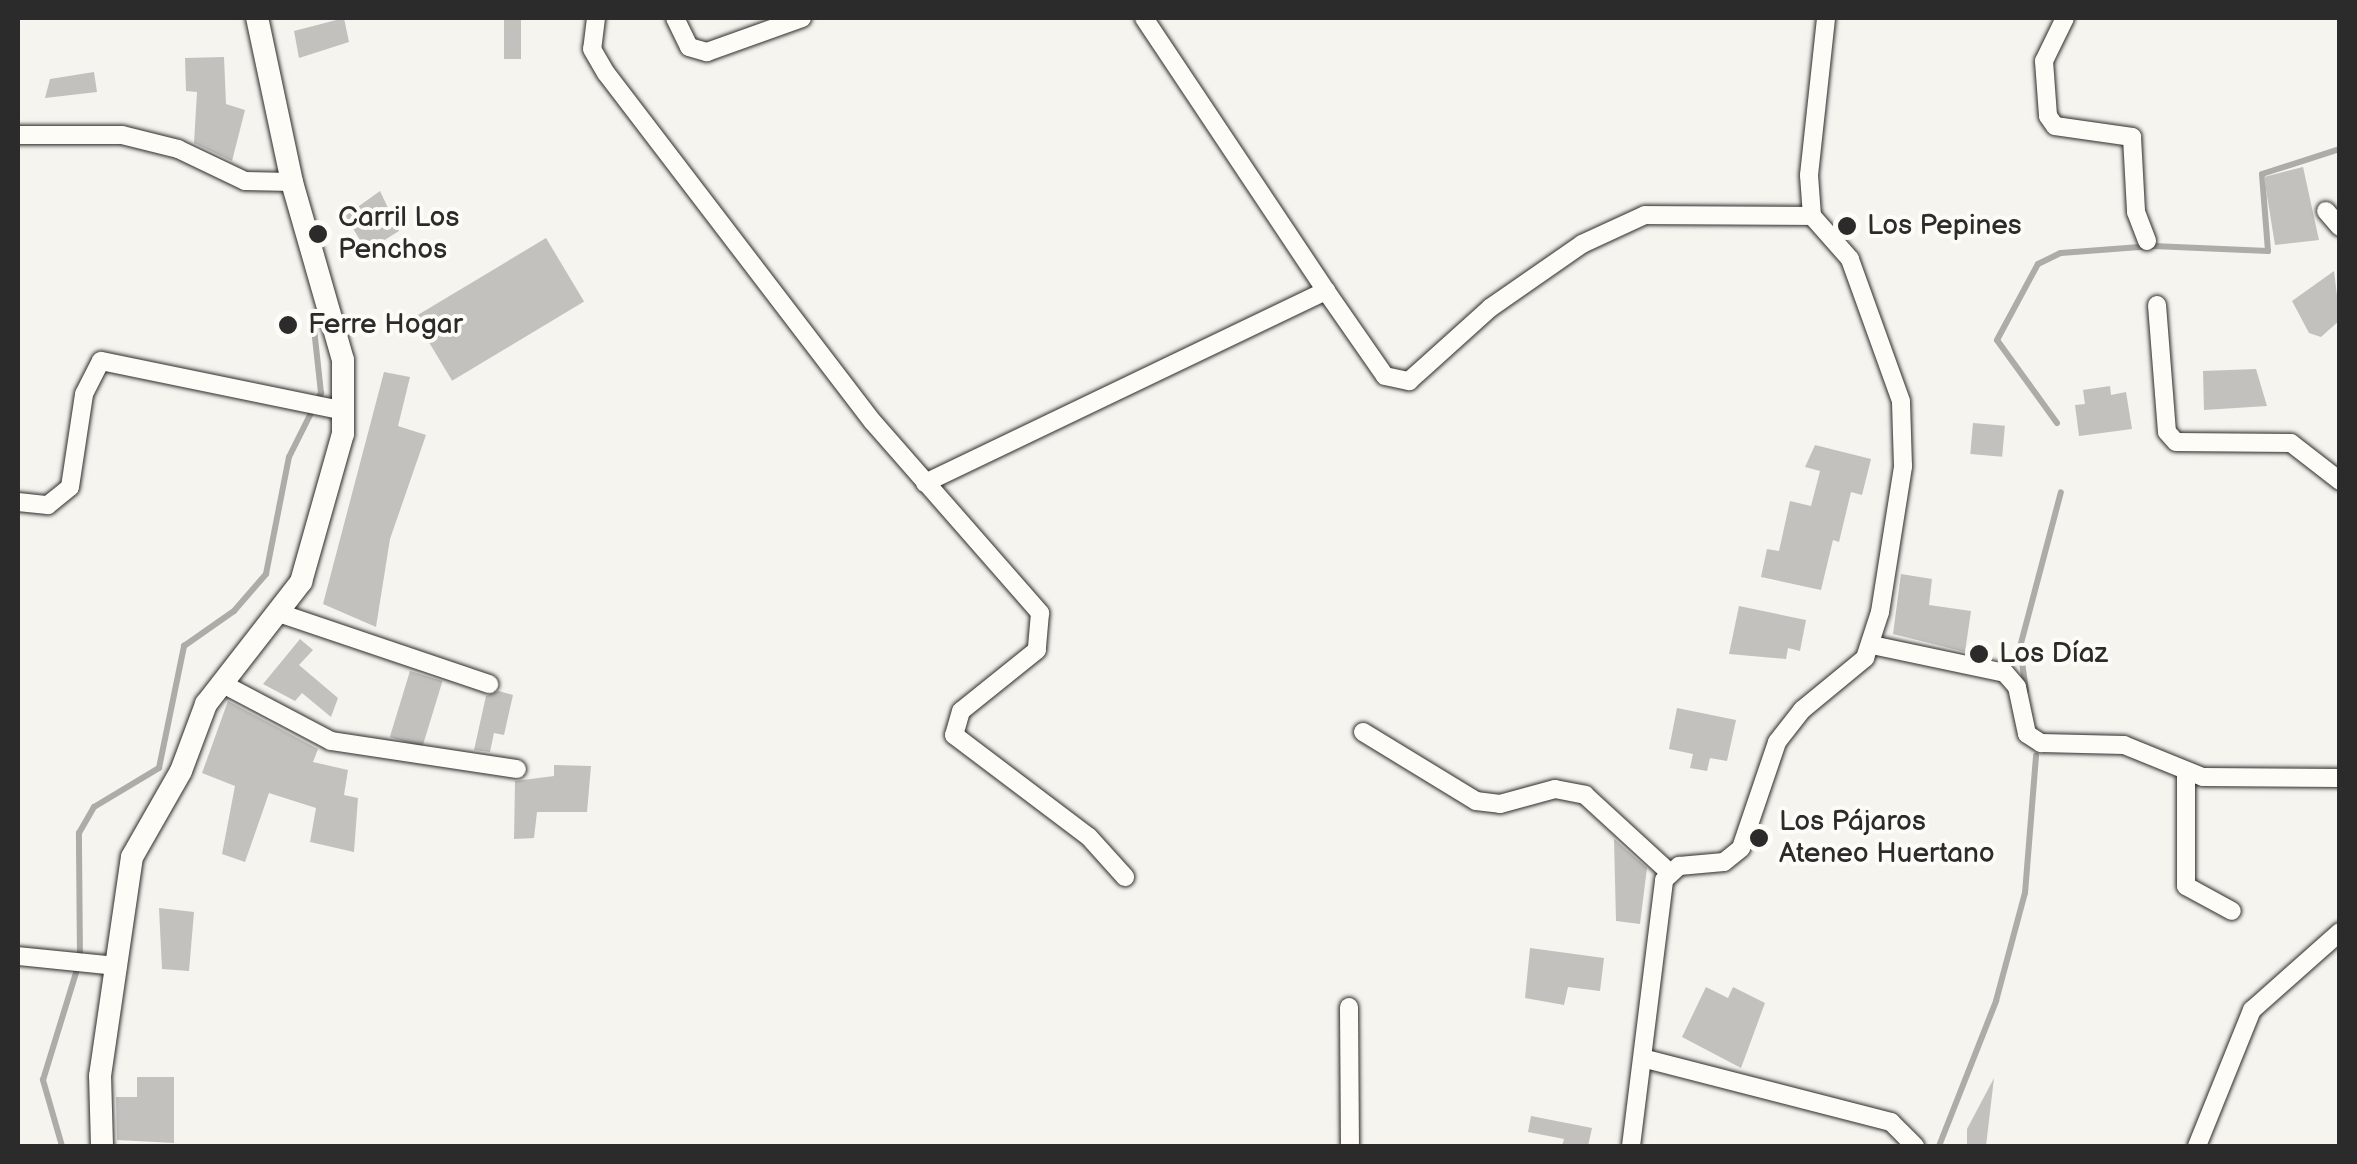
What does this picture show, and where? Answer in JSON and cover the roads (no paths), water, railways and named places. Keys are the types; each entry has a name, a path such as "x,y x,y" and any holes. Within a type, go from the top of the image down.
{"main road":[{"path":"102,1146 100,1076 132,857 221,683 279,612 313,551 332,306 292,182 257,18"}],"street":[{"path":"596,18 592,49 606,72 926,483 1044,623 1037,650 961,711 954,735 1089,837 1125,877"},
{"path":"675,18 689,47 708,52 802,18"},
{"path":"1144,18 1386,376 1409,381 1490,308 1582,244 1646,215 1812,216"},
{"path":"1669,872 1724,862 1741,848 1768,761 1789,723 1850,675 1872,645 1903,466 1901,401 1850,258 1812,216 1809,175 1826,18"},
{"path":"2065,18 2044,62 2048,116 2055,126 2132,137 2136,212 2147,240"},
{"path":"18,135 143,139 252,183 292,182"},
{"path":"2326,212 2340,227"},
{"path":"926,483 1326,291"},
{"path":"2156,305 2167,432 2176,442 2291,443 2340,482"},
{"path":"18,502 48,505 70,487 84,394 101,361 325,408"},
{"path":"279,612 489,684"},
{"path":"1872,645 2005,673 2034,741 2124,744 2186,774 2340,778"},
{"path":"221,683 331,741 517,770"},
{"path":"1363,732 1476,801 1500,804 1556,789 1585,795 1669,872"},
{"path":"2186,774 2186,886 2232,911"},
{"path":"1632,1146 1646,1059 1661,890 1669,872"},
{"path":"2198,1146 2252,1010 2340,932"},
{"path":"18,956 117,966"},
{"path":"1348,1006 1350,1146"},
{"path":"1646,1059 1891,1122 1914,1146"}],"waterway":[{"path":"2057,423 1997,340 2038,264 2061,253 2153,246 2268,251 2262,174 2340,149"},
{"path":"62,1146 43,1080 80,960 79,833 94,807 159,768 184,646 234,611 266,574 289,457 321,393 314,329"},
{"path":"2026,691 2020,647 2061,492"},
{"path":"1939,1146 1996,1001 2025,893 2036,755"}],"place":[{"name":"Los Pepines","path":"1847,226"},
{"name":"Carril Los Penchos","path":"318,234"},
{"name":"Ferre Hogar","path":"288,325"},
{"name":"Los Díaz","path":"1979,654"},
{"name":"Los Pájaros Ateneo Huertano","path":"1759,838"}]}
